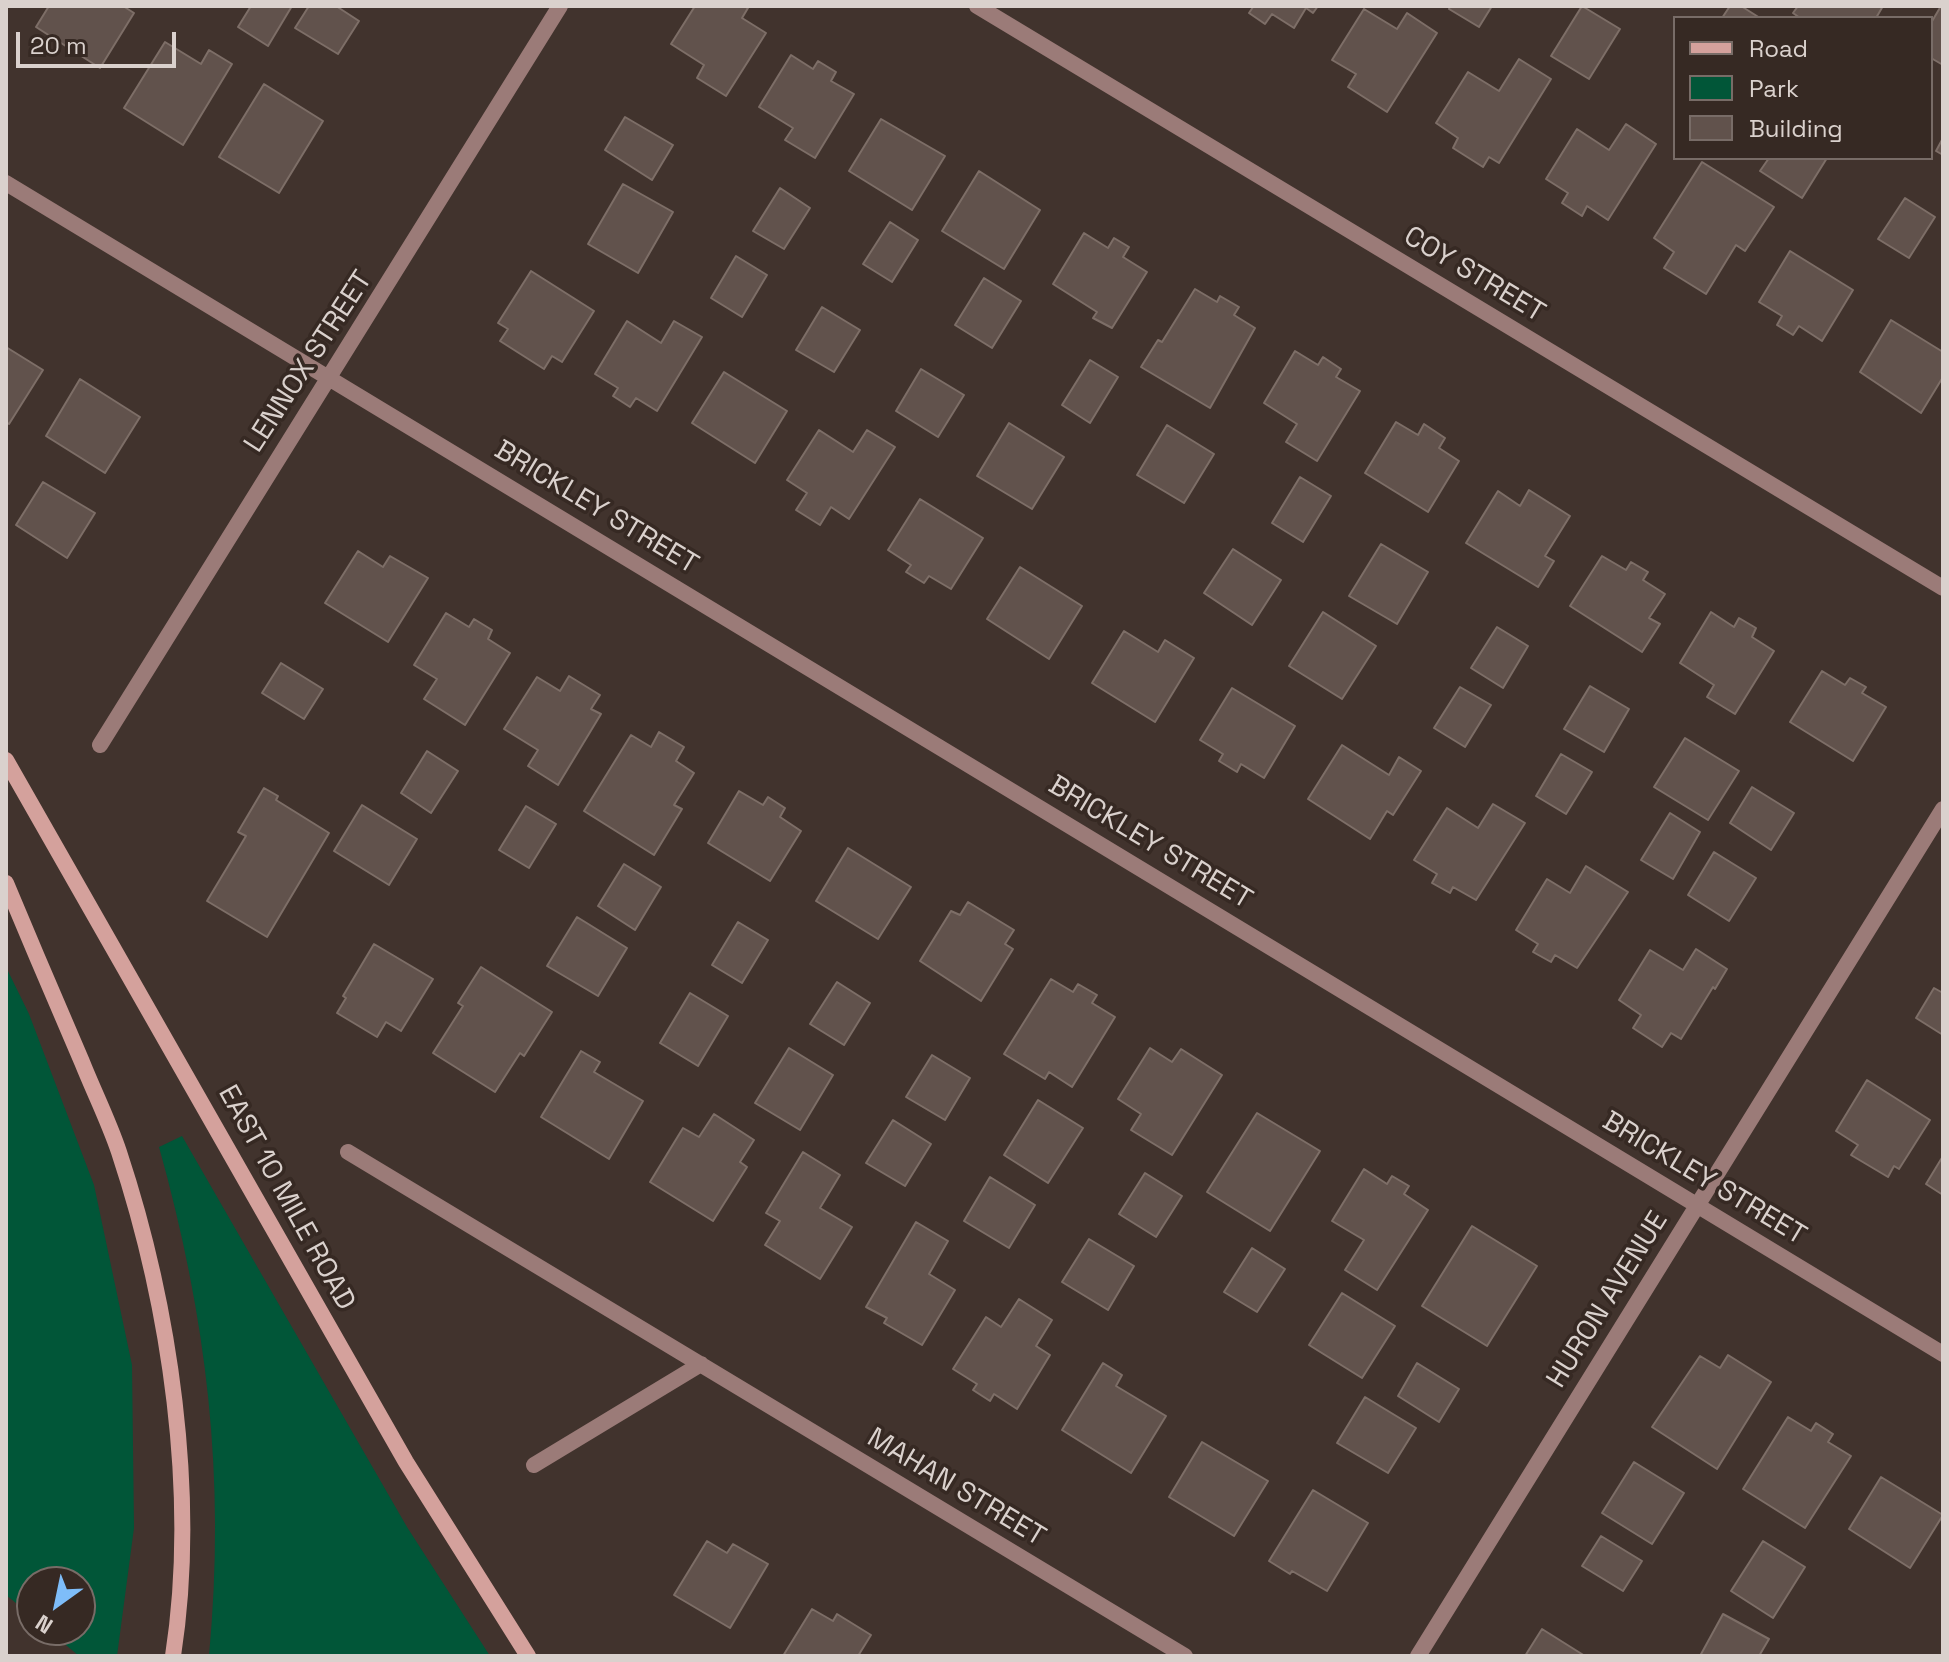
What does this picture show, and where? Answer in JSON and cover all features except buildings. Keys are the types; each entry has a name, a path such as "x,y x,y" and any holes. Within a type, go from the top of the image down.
{"main road":[{"name":"EAST 10 MILE ROAD","path":"6,760 406,1462 528,1656"},
{"path":"6,883 118,1150 153,1270 171,1388 183,1500 179,1617 173,1656"}],"street":[{"name":"LENNOX STREET","path":"100,745 560,6"},
{"name":"COY STREET","path":"977,6 1943,588"},
{"name":"BRICKLEY STREET","path":"6,183 1943,1354"},
{"name":"HURON AVENUE","path":"1418,1656 1943,809"},
{"name":"MAHAN STREET","path":"348,1152 1185,1656"},
{"path":"534,1465 701,1364"}],"green space":[{"path":"6,967 29,1014 94,1185 132,1365 134,1528 117,1656 79,1656 67,1646 96,1646 96,1566 16,1566 16,1603 6,1595"},
{"path":"182,1136 407,1527 490,1656 209,1656 215,1525 208,1399 189,1274 159,1147"}]}
